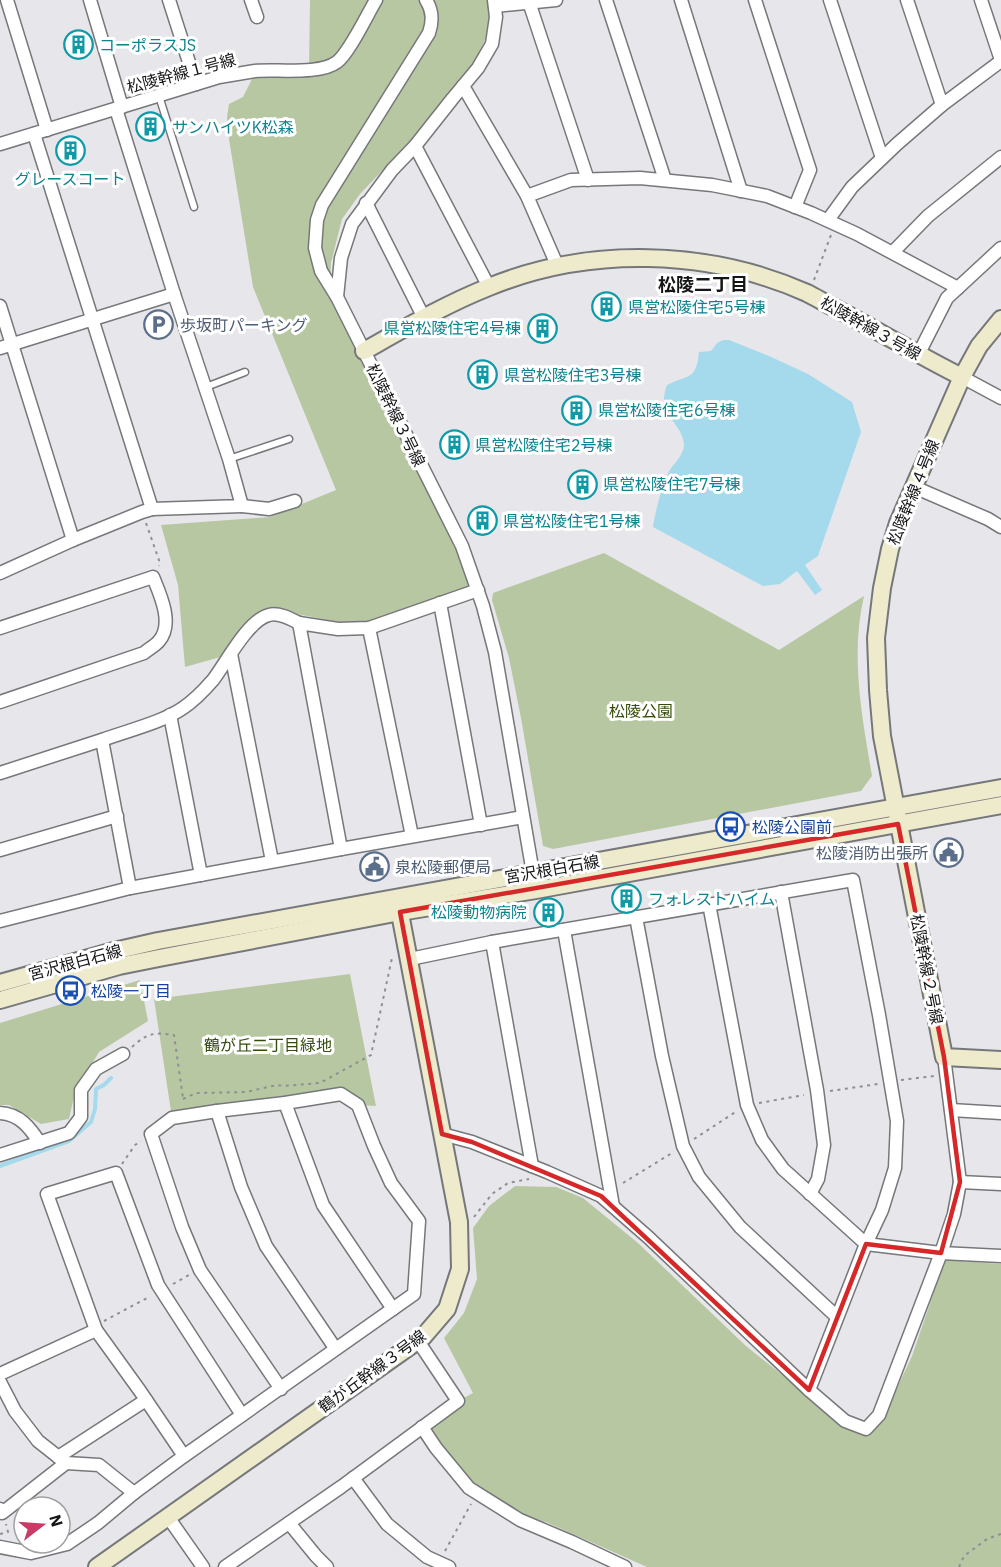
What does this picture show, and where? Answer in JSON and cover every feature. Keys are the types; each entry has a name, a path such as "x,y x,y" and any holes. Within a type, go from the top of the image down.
{"street":[{"path":"7,0 47,130"},
{"path":"90,0 174,294 230,459 242,506"},
{"path":"169,0 196,84"},
{"path":"251,0 257,17"},
{"name":"松陵幹線１号線","path":"0,144 219,77 256,71 328,67 338,62 345,53 376,0"},
{"path":"364,351 321,271 315,248 317,220 322,205 429,33 432,12 426,0"},
{"path":"337,297 341,258 352,224 392,170 415,146 478,68 492,44 496,17 494,3 556,0"},
{"path":"606,0 665,180"},
{"path":"681,0 741,191"},
{"path":"755,0 810,170 795,207"},
{"path":"830,0 882,158"},
{"path":"907,0 942,105"},
{"path":"831,222 852,187 882,158 942,105 1001,61 981,0"},
{"path":"529,2 588,180"},
{"path":"463,86 527,196 558,265"},
{"path":"34,134 92,320 147,511"},
{"path":"415,146 489,286"},
{"path":"893,252 928,216 1001,157"},
{"path":"527,196 571,180 640,178 712,185 767,196 831,222 893,252 958,288"},
{"path":"366,204 424,318"},
{"path":"918,355 946,298 1001,248"},
{"name":"松陵幹線３号線","path":"536,890 495,652 478,590 462,546 364,351 489,286 558,265 613,259 661,258 702,262 750,272 782,283 808,294 962,377"},
{"path":"6,346 174,294"},
{"path":"0,306 6,346 73,540"},
{"name":"松陵幹線４号線","path":"897,815 882,736 876,638 882,588 890,549 898,523 962,377 979,346 1001,319"},
{"path":"962,377 1001,398"},
{"path":"914,487 988,519 1001,527"},
{"path":"0,573 73,540 147,511 242,506 269,509 295,501"},
{"path":"0,628 153,577 164,604 166,625 160,641 144,653 0,702"},
{"path":"0,773 102,740 183,708 212,681 257,621 270,614 299,623 339,629 369,628 478,590"},
{"path":"440,603 481,825"},
{"path":"299,623 341,849"},
{"path":"369,628 412,836"},
{"path":"231,654 272,861"},
{"path":"170,715 201,875"},
{"path":"102,740 130,888"},
{"name":"宮沢根白石線","path":"0,982 114,951 398,904 533,873 897,815 1001,788"},
{"path":"0,1000 129,964 398,904 536,890 897,815 1001,805"},
{"name":"松陵幹線２号線","path":"897,815 944,1057"},
{"path":"0,850 117,816"},
{"path":"0,921 130,888 523,817"},
{"path":"410,959 492,942 853,880 897,1121 895,1168 882,1210 866,1244 809,1390"},
{"path":"781,892 817,1093 824,1145 818,1179 810,1194"},
{"name":"鶴が丘幹線３号線","path":"97,1567 418,1341 447,1309 460,1269 459,1222 398,904"},
{"path":"709,904 747,1105 762,1140 783,1169 866,1244 941,1253 1001,1256"},
{"path":"636,917 662,1056 683,1146 688,1156 699,1177 740,1227 837,1317"},
{"path":"564,930 613,1206"},
{"path":"492,942 535,1167"},
{"path":"0,1155 69,1133 81,1117 81,1090 96,1069 123,1054"},
{"path":"442,1134 472,1142 601,1196 648,1237 809,1390 845,1421 866,1429 879,1415 954,1214 960,1182 944,1057 1001,1060"},
{"path":"0,1547 31,1553 67,1544 98,1523 184,1456 281,1389 335,1348 414,1294 419,1221 391,1183 358,1105 341,1094 285,1104 172,1118 151,1134 182,1227 200,1270 281,1389"},
{"path":"285,1104 323,1205 393,1309"},
{"path":"951,1110 1001,1113"},
{"path":"217,1111 241,1187 266,1246 335,1348"},
{"path":"0,1113 8,1113 26,1123 40,1143"},
{"path":"184,1456 95,1328 48,1194 116,1173 158,1285 242,1415"},
{"path":"960,1182 1001,1184"},
{"path":"0,1374 95,1328"},
{"path":"225,1567 458,1401 418,1341"},
{"path":"0,1382 20,1419 38,1441 62,1460 99,1465 134,1493"},
{"path":"0,1509 2,1513 62,1460 146,1400"},
{"path":"422,1427 469,1488 520,1520 625,1567"},
{"path":"353,1478 387,1524 427,1557 444,1565"},
{"path":"168,1517 203,1567"},
{"path":"289,1523 327,1567"}],"lane":[{"path":"159,95 194,207"},
{"path":"206,387 245,372"},
{"path":"230,459 289,438"}],"path":[{"path":"808,294 831,222"},
{"path":"147,511 160,563 153,577"},
{"path":"123,1054 148,1035 159,1032 174,1035 183,1100 196,1093 246,1092 277,1085 320,1083 371,1055 392,957"},
{"path":"747,1105 946,1074"},
{"path":"116,1173 135,1145 151,1134"},
{"path":"470,1221 492,1194 508,1183 531,1178 535,1167"},
{"path":"95,1328 200,1270"},
{"path":"444,1565 477,1493"},
{"path":"959,1567 964,1556 987,1539 1001,1534"}],"highlighted area":[{"path":"898,824 944,1057 960,1182 941,1253 866,1244 809,1390 601,1196 472,1142 442,1134 400,912"}],"green space":[{"path":"310,0 493,0 496,17 463,86 360,194 342,219 331,263 330,291 359,354 442,506 456,520 478,590 369,628 266,608 231,654 185,667 178,585 161,525 270,517 336,490 253,287 227,117 229,104 243,97 256,71 309,70"},
{"name":"松陵公園","path":"604,553 779,650 864,596 858,641 859,686 872,776 861,791 553,849 543,846 521,718 509,658 492,600 493,593"},
{"name":"鶴が丘二丁目緑地","path":"350,974 376,1106 358,1105 341,1094 172,1118 154,999"},
{"path":"140,980 148,1021 99,1052 74,1097 69,1119 41,1124 9,1105 0,1105 0,1023"},
{"path":"515,1186 556,1187 583,1198 638,1243 746,1346 848,1428 871,1433 892,1399 912,1356 945,1260 1001,1264 1001,1567 647,1567 546,1522 520,1520 469,1488 422,1427 473,1393 444,1338 464,1313 477,1279 473,1228 489,1206"}],"water":[{"path":"729,340 769,356 808,374 852,402 861,432 818,556 805,565 822,590 815,595 797,571 780,584 763,586 653,527 668,473 684,445 679,430 664,404 667,385 690,375 696,368 699,352 711,351 717,343"}],"waterway":[{"path":"0,1166 69,1141 91,1122 95,1109 96,1089 111,1078"}],"place":[{"name":"コーポラスJS","path":"78,45"},
{"name":"サンハイツK松森","path":"151,127"},
{"name":"グレースコート","path":"70,151"},
{"name":"県営松陵住宅5号棟","path":"607,307"},
{"name":"歩坂町パーキング","path":"159,325"},
{"name":"県営松陵住宅4号棟","path":"542,328"},
{"name":"県営松陵住宅3号棟","path":"483,375"},
{"name":"県営松陵住宅6号棟","path":"577,410"},
{"name":"県営松陵住宅2号棟","path":"454,445"},
{"name":"県営松陵住宅7号棟","path":"582,484"},
{"name":"県営松陵住宅1号棟","path":"482,521"},
{"name":"松陵公園前","path":"731,827"},
{"name":"松陵消防出張所","path":"949,853"},
{"name":"泉松陵郵便局","path":"374,867"},
{"name":"フォレストハイム","path":"627,899"},
{"name":"松陵動物病院","path":"548,912"},
{"name":"松陵一丁目","path":"70,991"}],"district":[{"name":"松陵二丁目","path":"703,285"}]}
